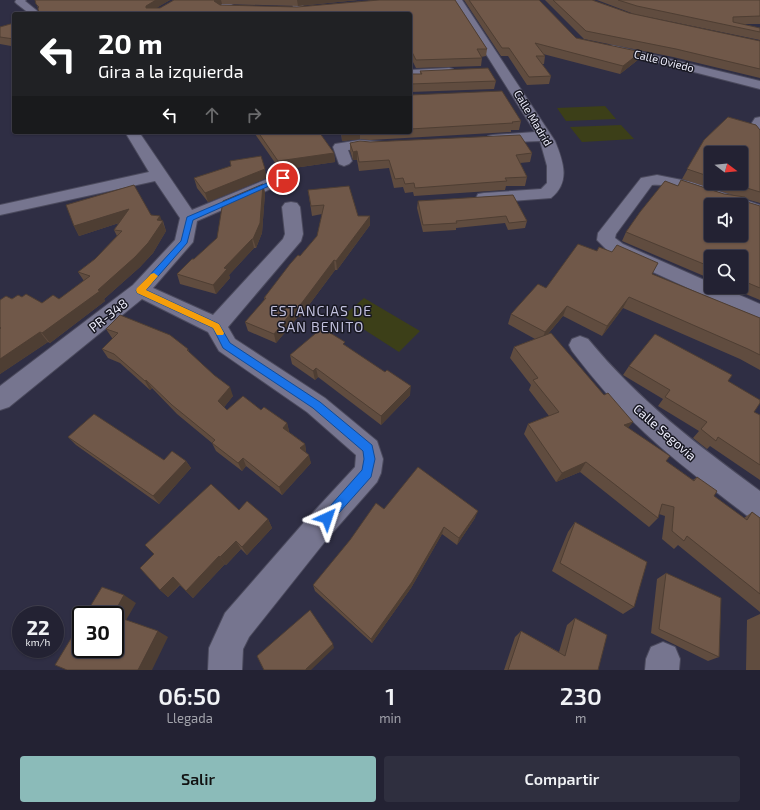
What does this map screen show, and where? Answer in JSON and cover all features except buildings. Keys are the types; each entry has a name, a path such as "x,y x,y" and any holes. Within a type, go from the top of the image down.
{"street":[{"path":"21,0 20,2 33,12"},
{"path":"218,11 232,0"},
{"path":"298,0 298,11"},
{"name":"Calle Madrid","path":"457,0 551,146 556,182 550,190 544,194 474,198"},
{"path":"218,11 237,9"},
{"name":"Calle Oviedo","path":"601,47 620,50 760,85"},
{"path":"487,70 503,70"},
{"path":"412,74 464,71"},
{"path":"503,94 518,93"},
{"path":"760,122 755,129 760,134"},
{"path":"133,134 159,175 189,218 283,178"},
{"path":"482,139 545,136"},
{"path":"344,161 340,147 357,139 394,144"},
{"path":"0,210 159,175"},
{"path":"760,211 682,185 655,179 647,181 607,233 606,240 616,248 760,313"},
{"path":"216,326 292,242 294,234 291,207"},
{"name":"PR-348","path":"0,400 140,290 184,242 189,218"},
{"path":"140,290 216,326 226,345 316,405 368,449 370,459 367,473 317,529 237,625 226,648 225,670"},
{"name":"Calle Segovia","path":"580,345 604,375 640,412 675,442 760,508"}],"green space":[{"path":"605,106 616,119 566,121 557,108"},
{"path":"621,125 634,139 582,142 570,127"},
{"path":"364,298 420,331 399,352 343,316"}],"slow traffic":[{"path":"154,276 140,290 216,326 220,333"}],"district":[{"name":"ESTANCIAS DE SAN BENITO","path":"321,320"}],"route":[{"path":"283,178 189,218 184,242 140,290 216,326 226,345 316,405 368,449 370,459 367,473 327,518"}]}
